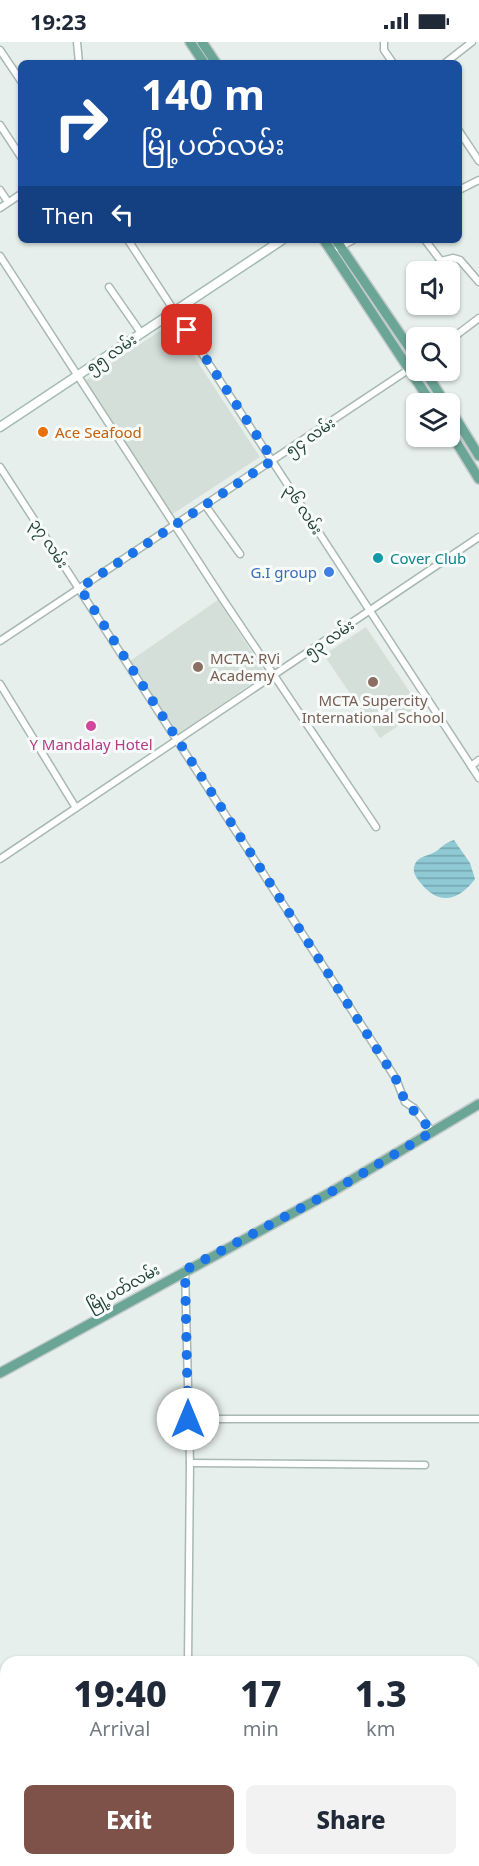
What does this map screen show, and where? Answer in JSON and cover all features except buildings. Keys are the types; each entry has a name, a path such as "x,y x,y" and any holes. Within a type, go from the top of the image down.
{"main road":[{"path":"190,42 202,60"},
{"path":"207,43 215,60"},
{"name":"၅၅ လမ်း","path":"0,427 277,243"},
{"path":"336,246 406,344"},
{"path":"336,246 406,356"},
{"path":"460,425 479,456"},
{"path":"459,447 479,479"},
{"name":"မြို့ပတ်လမ်း","path":"0,1373 333,1191 479,1104"}],"street":[{"path":"77,42 79,60"},
{"path":"384,42 384,50 391,60"},
{"path":"449,60 472,42"},
{"path":"0,50 18,77"},
{"path":"0,125 18,152"},
{"path":"462,136 479,161"},
{"path":"462,189 478,184"},
{"path":"0,190 8,202"},
{"path":"0,208 18,196"},
{"name":"၃၆ လမ်း","path":"130,243 479,778"},
{"path":"427,243 441,261 453,258 460,260 479,282"},
{"path":"0,256 376,827"},
{"path":"109,287 141,333"},
{"path":"460,332 479,318"},
{"name":"၅၄ လမ်း","path":"0,641 406,372"},
{"name":"၃၇ လမ်း","path":"0,467 396,1079 405,1102 414,1108 432,1132"},
{"path":"205,505 240,554"},
{"name":"၅၃ လမ်း","path":"0,859 479,537"},
{"path":"0,684 76,808"},
{"path":"471,766 479,760"},
{"path":"185,1270 190,1462 188,1656"},
{"path":"188,1419 479,1419"},
{"path":"190,1462 425,1465"}],"shaded area":[{"path":"172,323 260,457 171,515 83,382"},
{"name":"MCTA: RVi Academy","path":"218,600 266,674 178,734 130,661"},
{"name":"MCTA Supercity International School","path":"366,627 422,710 380,738 324,655"}],"water":[{"path":"454,840 470,863 475,879 454,897 440,897 426,889 419,881 414,873 414,866 419,859"}],"place":[{"name":"Ace Seafood","path":"43,432"},
{"name":"Cover Club","path":"378,558"},
{"name":"G.I group","path":"329,572"},
{"name":"MCTA: RVi Academy","path":"198,667"},
{"name":"MCTA Supercity International School","path":"373,682"},
{"name":"Y Mandalay Hotel","path":"91,726"}],"route":[{"path":"187,330 273,460 80,588 396,1079 399,1092 405,1102 414,1108 432,1132 283,1219 185,1270 188,1419"}]}
